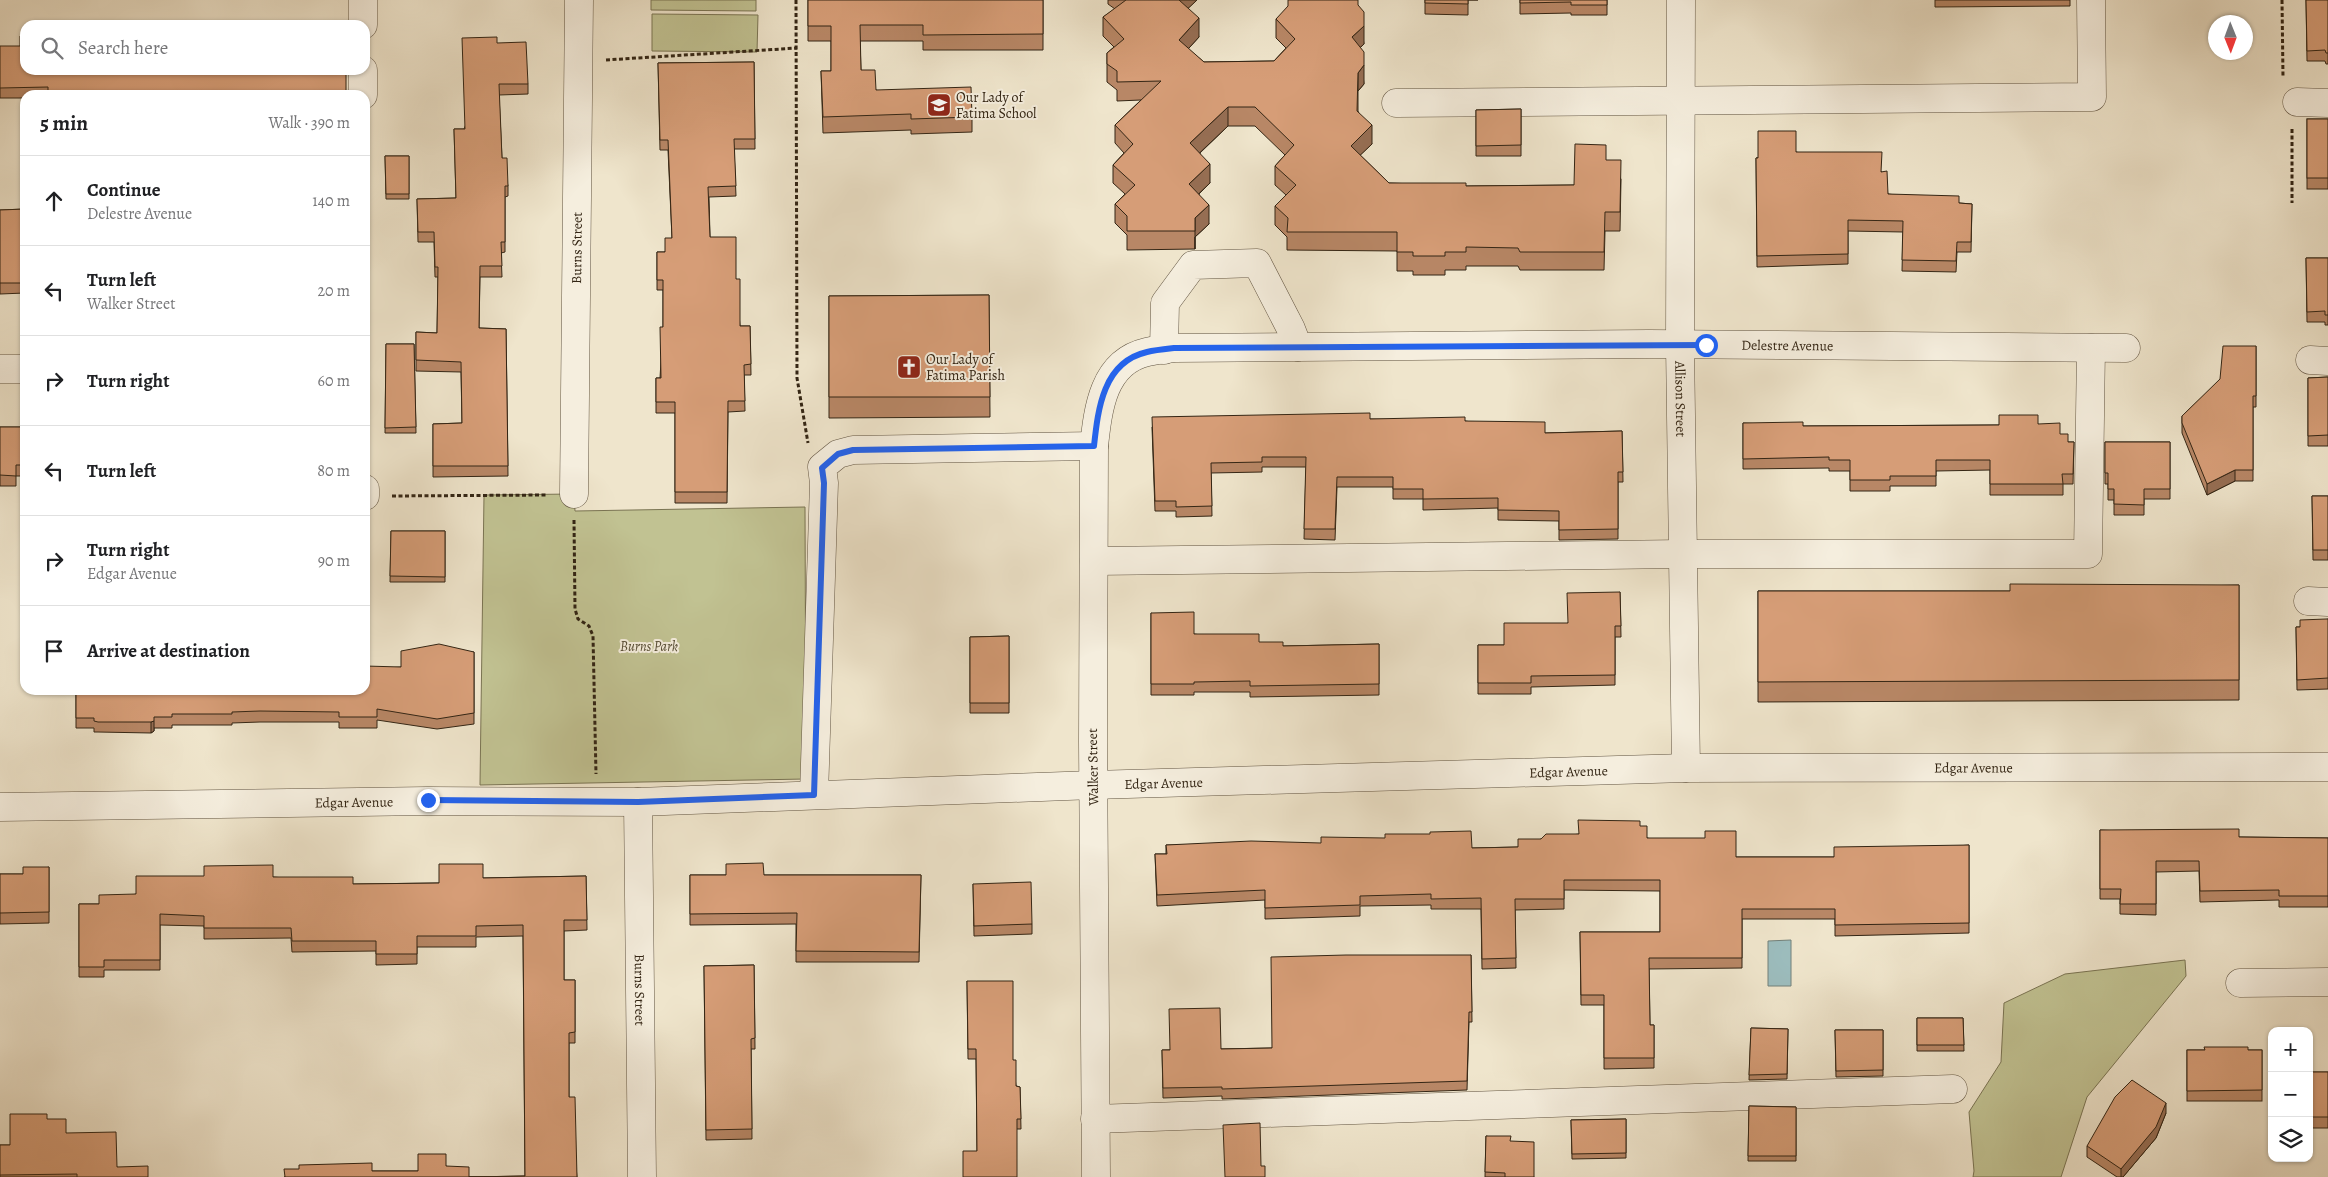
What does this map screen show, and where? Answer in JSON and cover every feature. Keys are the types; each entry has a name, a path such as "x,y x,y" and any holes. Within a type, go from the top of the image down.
{"street":[{"path":"362,0 363,20"},
{"name":"Burns Street","path":"574,494 579,0"},
{"name":"Allison Street","path":"1681,0 1680,345 1686,768"},
{"path":"1396,103 1680,99 2092,97 2091,0"},
{"path":"363,75 363,90"},
{"path":"2298,102 2328,103"},
{"path":"1164,350 1164,303 1193,265 1257,264 1291,328 1298,347"},
{"name":"Delestre Avenue","path":"1121,363 1146,352 1164,350 1298,347 1680,345 2126,348"},
{"path":"1094,561 1682,554 2088,554 2091,348"},
{"name":"Walker Street","path":"1096,1177 1093,785 1094,446 1098,414 1104,393 1112,375 1121,363"},
{"path":"0,369 20,369"},
{"path":"814,795 824,483 822,468 838,454 853,450 1094,446"},
{"name":"Edgar Avenue","path":"0,807 428,800 638,802 1093,785 1686,768 2328,766"},
{"name":"Burns Street","path":"638,802 642,1177"},
{"path":"2240,983 2328,982"},
{"path":"1095,1119 1953,1088"}],"path":[{"path":"796,0 797,378 806,438 822,468"},
{"path":"578,60 797,48"},
{"path":"370,496 574,494 575,609 578,619 589,626 593,636 596,802"}],"green space":[{"path":"651,0 756,0 756,11 651,10"},
{"path":"652,14 758,15 757,52 652,51"},
{"name":"Burns Park","path":"574,494 575,511 805,507 806,779 480,785 484,495"},
{"path":"2185,960 2186,976 2087,1097 2061,1177 1973,1177 1969,1112 2001,1062 2004,1003 2065,974"}],"water":[{"path":"1791,940 1791,986 1768,986 1768,941"}],"building":[{"path":"808,0 1043,0 1043,34 923,35 923,25 860,25 861,70 875,70 876,90 971,87 972,117 911,119 911,114 823,117 821,71 831,71 831,26 808,26"},
{"path":"1126,0 1179,0 1199,18 1179,40 1204,62 1274,61 1295,39 1276,19 1288,6 1288,0 1358,0 1358,5 1364,12 1364,26 1352,37 1364,52 1364,65 1358,73 1357,111 1372,125 1351,146 1389,183 1466,183 1466,186 1574,185 1575,144 1606,145 1606,160 1621,160 1620,212 1605,212 1604,252 1520,252 1518,248 1466,247 1466,252 1445,252 1445,256 1413,256 1413,252 1397,252 1397,232 1287,232 1288,218 1275,206 1296,185 1275,166 1294,145 1255,107 1228,107 1190,143 1210,164 1189,184 1209,205 1195,218 1195,231 1127,231 1127,216 1115,204 1135,185 1113,165 1133,144 1115,125 1161,81 1117,82 1117,71 1107,64 1107,53 1124,39 1103,17"},
{"path":"1425,0 1468,0 1468,4 1425,3"},
{"path":"1520,0 1607,0 1607,5 1571,5 1571,2 1520,3"},
{"path":"2306,0 2328,0 2328,53 2325,50 2307,51"},
{"path":"497,37 497,43 526,42 528,84 499,84 502,158 507,158 508,186 505,186 505,242 501,242 502,266 480,266 479,328 506,329 508,466 433,466 433,424 462,423 461,362 416,360 416,332 437,333 438,267 435,267 434,232 418,232 417,199 456,198 454,129 465,129 462,38"},
{"path":"0,46 20,46 20,75 346,75 346,90 48,90 48,87 0,88"},
{"path":"754,62 755,139 734,139 736,186 708,187 710,237 736,237 736,279 740,279 740,326 750,326 751,364 744,365 745,401 728,401 727,492 675,492 675,402 656,402 656,378 661,378 660,327 663,327 663,280 657,280 657,252 665,252 665,238 672,238 668,140 660,140 658,63"},
{"path":"1521,109 1521,145 1476,146 1476,110"},
{"path":"2307,119 2328,119 2328,178 2307,178"},
{"path":"1758,131 1796,131 1796,152 1882,152 1881,172 1887,171 1888,194 1959,196 1959,203 1972,204 1971,242 1957,242 1956,261 1902,260 1903,221 1848,220 1848,254 1757,256 1756,158 1758,158"},
{"path":"385,156 409,156 409,194 386,194"},
{"path":"20,209 20,283 0,283 0,210"},
{"path":"2306,258 2328,258 2328,315 2325,315 2325,311 2307,312"},
{"name":"Our Lady of Fatima Parish","path":"989,295 990,397 829,397 829,296"},
{"path":"386,344 414,344 416,427 385,428"},
{"path":"2223,346 2256,346 2256,396 2253,396 2253,470 2235,470 2207,484 2182,423 2182,416 2220,379"},
{"path":"2328,377 2328,435 2308,436 2308,378"},
{"path":"1370,413 1370,419 1465,417 1465,421 1545,422 1545,433 1622,431 1623,472 1618,472 1618,529 1559,530 1559,511 1498,510 1498,498 1423,499 1423,489 1393,489 1393,477 1337,477 1335,529 1304,529 1306,457 1262,457 1262,462 1211,463 1212,506 1176,507 1176,501 1155,501 1152,417"},
{"path":"1999,415 2038,415 2038,424 2060,423 2060,434 2068,434 2068,442 2074,442 2073,474 2062,474 2063,484 1990,484 1990,460 1936,460 1936,476 1890,476 1890,480 1850,480 1850,460 1829,460 1829,457 1743,459 1743,423 1803,422 1803,426 1999,425"},
{"path":"0,427 20,427 20,465 16,465 16,476 0,475"},
{"path":"2105,442 2170,442 2170,489 2144,489 2144,505 2114,504 2114,489 2108,489 2108,473 2105,473"},
{"path":"2312,496 2328,496 2328,550 2313,550"},
{"path":"391,531 445,531 445,577 390,576"},
{"path":"2010,584 2239,585 2239,680 1758,682 1758,591 2010,591"},
{"path":"1620,592 1621,626 1615,626 1615,675 1531,676 1531,683 1478,683 1478,645 1504,645 1504,623 1568,623 1567,593"},
{"path":"1194,612 1194,634 1259,634 1259,642 1283,642 1283,646 1379,644 1379,684 1250,686 1250,681 1151,684 1151,613"},
{"path":"2328,619 2328,678 2297,680 2296,627 2300,627 2300,620"},
{"path":"1009,636 1009,703 970,703 970,637"},
{"path":"439,644 474,652 474,713 437,719 377,709 377,717 339,717 339,712 260,711 232,712 232,714 172,714 172,717 154,717 154,721 151,722 98,722 94,721 94,718 76,718 76,695 370,695 370,666 401,667 401,651"},
{"path":"1578,820 1640,821 1640,826 1647,826 1647,838 1705,838 1705,831 1736,831 1736,857 1834,857 1834,847 1969,845 1969,923 1835,925 1835,909 1742,909 1742,958 1649,958 1650,1025 1654,1025 1654,1058 1604,1058 1604,995 1581,995 1580,932 1660,932 1660,880 1564,880 1564,899 1515,899 1516,958 1482,959 1481,898 1431,899 1431,894 1360,896 1360,905 1265,908 1265,890 1157,895 1155,854 1167,854 1166,845 1251,841 1321,843 1321,837 1385,838 1385,834 1430,834 1430,832 1471,831 1472,848 1518,847 1518,839 1541,839 1546,834 1579,834"},
{"path":"2239,829 2239,837 2328,838 2328,896 2279,896 2279,890 2200,891 2199,861 2156,861 2156,904 2120,904 2121,889 2100,889 2100,830"},
{"path":"763,863 764,875 921,875 919,952 796,951 797,913 690,914 690,875 726,875 726,864"},
{"path":"439,864 483,864 483,878 586,876 587,920 564,920 564,980 575,980 575,1032 569,1033 569,1097 575,1097 577,1177 469,1177 525,1176 523,925 476,926 476,936 417,936 417,954 376,954 376,941 292,941 291,928 204,928 204,916 160,914 160,960 104,960 104,967 79,967 79,904 99,904 99,895 136,894 136,876 204,876 204,866 273,865 273,877 353,877 353,884 439,883"},
{"path":"23,867 49,867 49,912 0,913 0,874 23,874"},
{"path":"1031,882 1032,924 974,926 973,884"},
{"path":"1471,955 1472,1012 1469,1012 1467,1081 1222,1089 1222,1087 1163,1088 1162,1050 1170,1050 1169,1009 1220,1008 1221,1049 1272,1048 1271,957"},
{"path":"754,965 755,1038 751,1039 752,1129 706,1130 704,966"},
{"path":"967,981 1013,981 1013,1060 1016,1060 1016,1086 1020,1087 1021,1119 1017,1119 1017,1177 963,1177 963,1151 977,1151 976,1049 968,1049"},
{"path":"1917,1018 1963,1018 1964,1045 1917,1045"},
{"path":"1751,1028 1788,1029 1787,1074 1749,1075"},
{"path":"1835,1030 1883,1030 1883,1070 1836,1071"},
{"path":"2204,1047 2248,1047 2248,1050 2262,1050 2262,1090 2187,1091 2187,1050 2205,1050"},
{"path":"2313,1072 2328,1072 2328,1117 2313,1117"},
{"path":"2132,1080 2166,1103 2156,1127 2121,1169 2087,1146 2115,1097"},
{"path":"1749,1106 1796,1107 1796,1156 1748,1156"},
{"path":"10,1114 47,1114 47,1119 66,1119 66,1133 116,1132 117,1167 148,1166 148,1177 77,1177 77,1174 0,1175 0,1145 10,1145"},
{"path":"1626,1119 1626,1153 1572,1154 1571,1120"},
{"path":"1260,1123 1261,1166 1265,1166 1265,1177 1225,1177 1223,1125"},
{"path":"1486,1136 1511,1136 1510,1141 1534,1142 1534,1177 1505,1177 1505,1173 1485,1172"},
{"path":"418,1154 446,1154 446,1166 469,1167 469,1177 285,1177 284,1169 299,1169 299,1165 372,1163 372,1171 418,1171"}],"place":[{"name":"Our Lady of Fatima School","path":"939,105"},
{"name":"Our Lady of Fatima Parish","path":"909,367"}],"route":[{"path":"428,800 638,802 814,795 824,483 822,468 838,454 853,450 1094,446 1098,414 1104,393 1112,375 1121,363 1146,352 1174,348 1706,345"}]}
